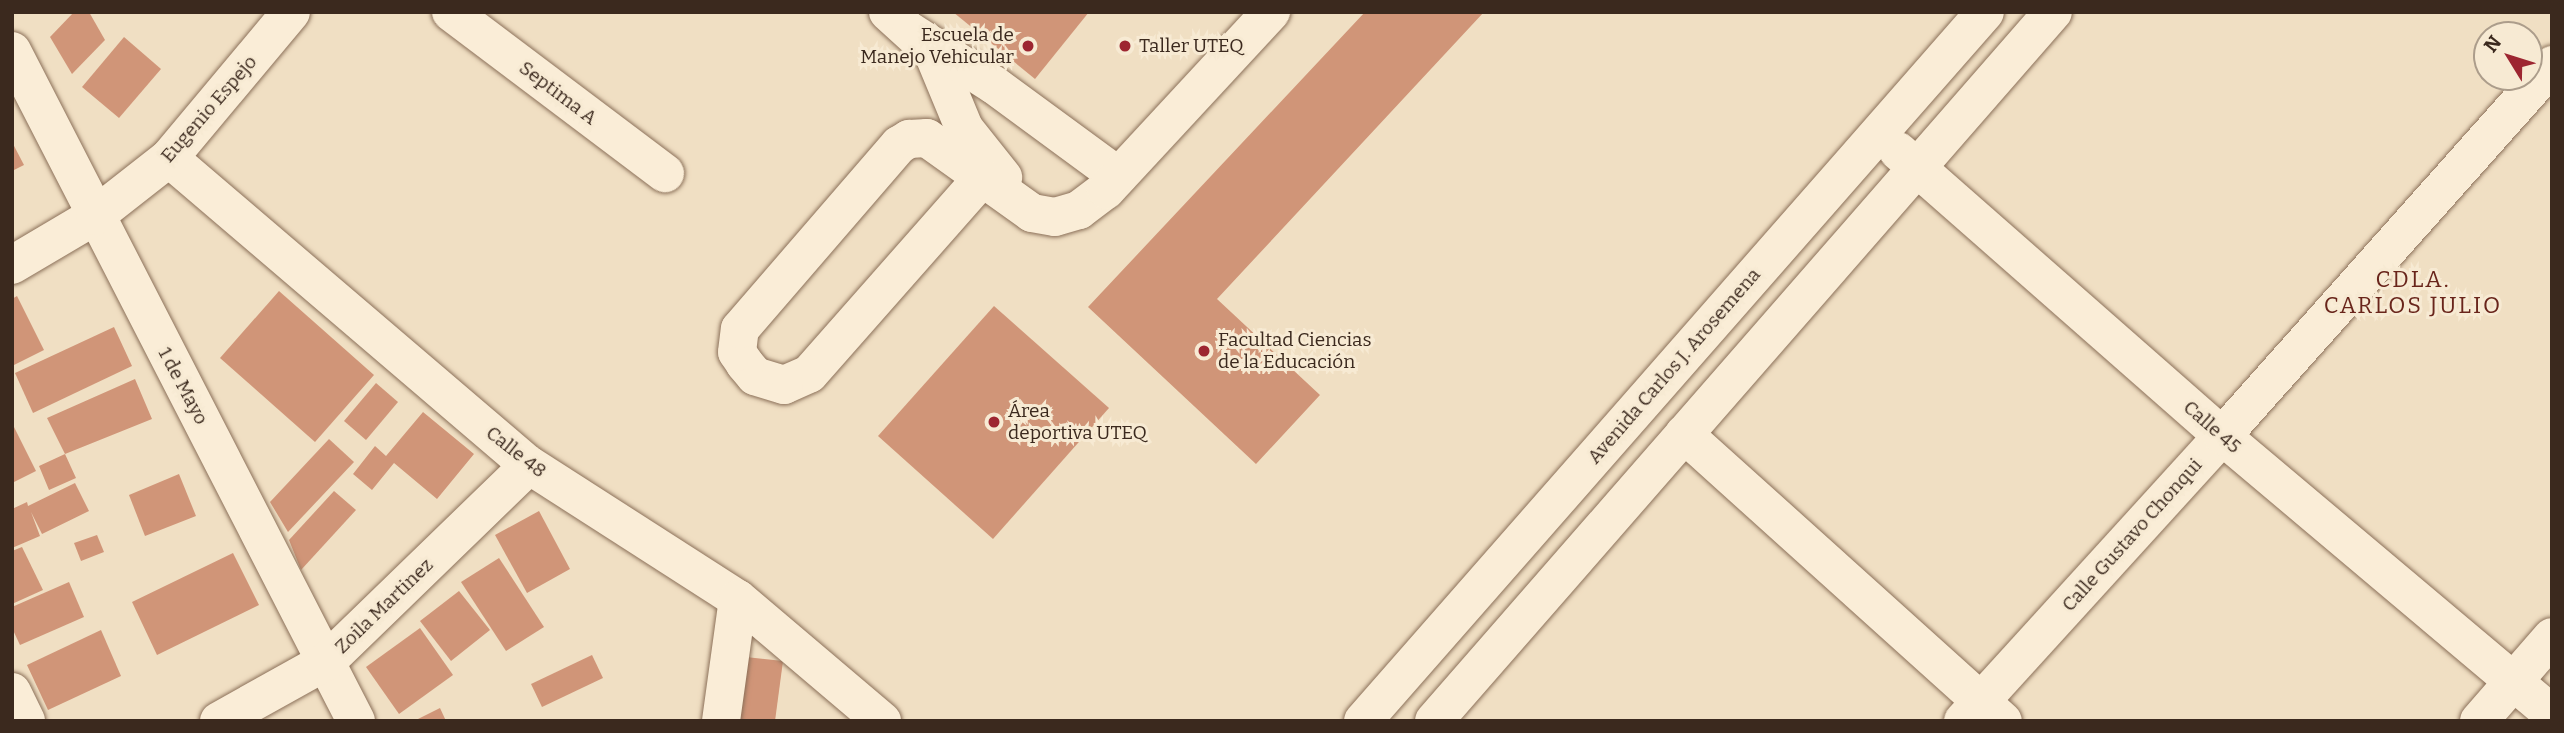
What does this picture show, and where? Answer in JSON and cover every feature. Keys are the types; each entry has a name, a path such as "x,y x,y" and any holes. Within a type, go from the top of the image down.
{"street":[{"name":"Eugenio Espejo","path":"12,265 95,216 169,158 291,12"},
{"name":"Septima A","path":"451,12 665,173"},
{"path":"982,178 809,374 784,386 755,376 745,365 737,352 736,341 740,329 899,145 909,139 927,138 1032,213 1055,217 1079,210 1118,176 1270,12"},
{"name":"Avenida Carlos J. Arosemena","path":"1363,721 1984,12"},
{"path":"1434,721 2053,12"},
{"path":"899,22 993,85 1118,176"},
{"path":"899,22 933,53 964,128 1032,213"},
{"name":"1 de Mayo","path":"12,51 356,721"},
{"name":"Calle Gustavo Chonqui","path":"1982,714 2222,436 2552,65"},
{"name":"Calle 45","path":"1878,133 2222,436 2511,683 2552,714"},
{"name":"Calle 48","path":"169,158 529,464 738,599 882,721"},
{"path":"1684,434 1982,714"},
{"name":"Zoila Martinez","path":"219,721 327,661 529,464"},
{"path":"721,721 738,599"},
{"path":"2479,721 2552,637"},
{"path":"12,692 26,721"}],"building":[{"path":"74,12 89,12 105,40 72,74 50,37"},
{"name":"Escuela de Manejo Vehicular","path":"953,12 1089,12 1035,79"},
{"path":"1365,12 1484,12 1217,299 1320,395 1256,464 1088,307"},
{"path":"124,37 161,69 119,118 82,87"},
{"path":"12,142 24,165 12,171"},
{"path":"279,291 374,375 315,442 220,358"},
{"path":"17,296 44,350 12,366 12,299"},
{"name":"Área deportiva UTEQ","path":"994,306 1109,408 993,539 878,436"},
{"path":"114,327 132,366 33,413 15,373"},
{"path":"135,379 152,419 65,454 47,418"},
{"path":"376,383 398,402 366,440 344,421"},
{"path":"423,412 474,454 437,499 394,463 372,490 353,474 375,446 386,456"},
{"path":"12,423 36,471 12,483"},
{"path":"329,439 354,462 288,532 270,502"},
{"path":"65,454 76,478 49,490 39,466"},
{"path":"179,474 196,516 145,536 129,495"},
{"path":"75,483 89,511 42,534 31,512 40,536 12,548 12,509 27,502 28,506"},
{"path":"334,491 356,510 301,570 289,540"},
{"path":"539,511 570,569 527,593 495,535"},
{"path":"97,535 104,552 81,561 74,543"},
{"path":"22,547 43,590 12,604 12,551"},
{"path":"233,553 259,605 157,655 132,602"},
{"path":"499,558 544,627 506,651 461,582"},
{"path":"69,582 84,617 20,645 12,628 12,607"},
{"path":"459,591 490,630 451,661 420,621"},
{"path":"420,628 453,675 399,714 366,667"},
{"path":"101,630 121,676 48,710 27,665"},
{"path":"592,655 603,678 542,707 531,684"},
{"path":"746,657 783,661 775,721 738,721"},
{"path":"440,708 446,721 414,721"}],"place":[{"name":"Escuela de Manejo Vehicular","path":"1028,46"},
{"name":"Taller UTEQ","path":"1125,46"},
{"name":"Facultad Ciencias de la Educación","path":"1204,351"},
{"name":"Área deportiva UTEQ","path":"994,422"}],"district":[{"name":"CDLA. CARLOS JULIO","path":"2413,292"}]}
